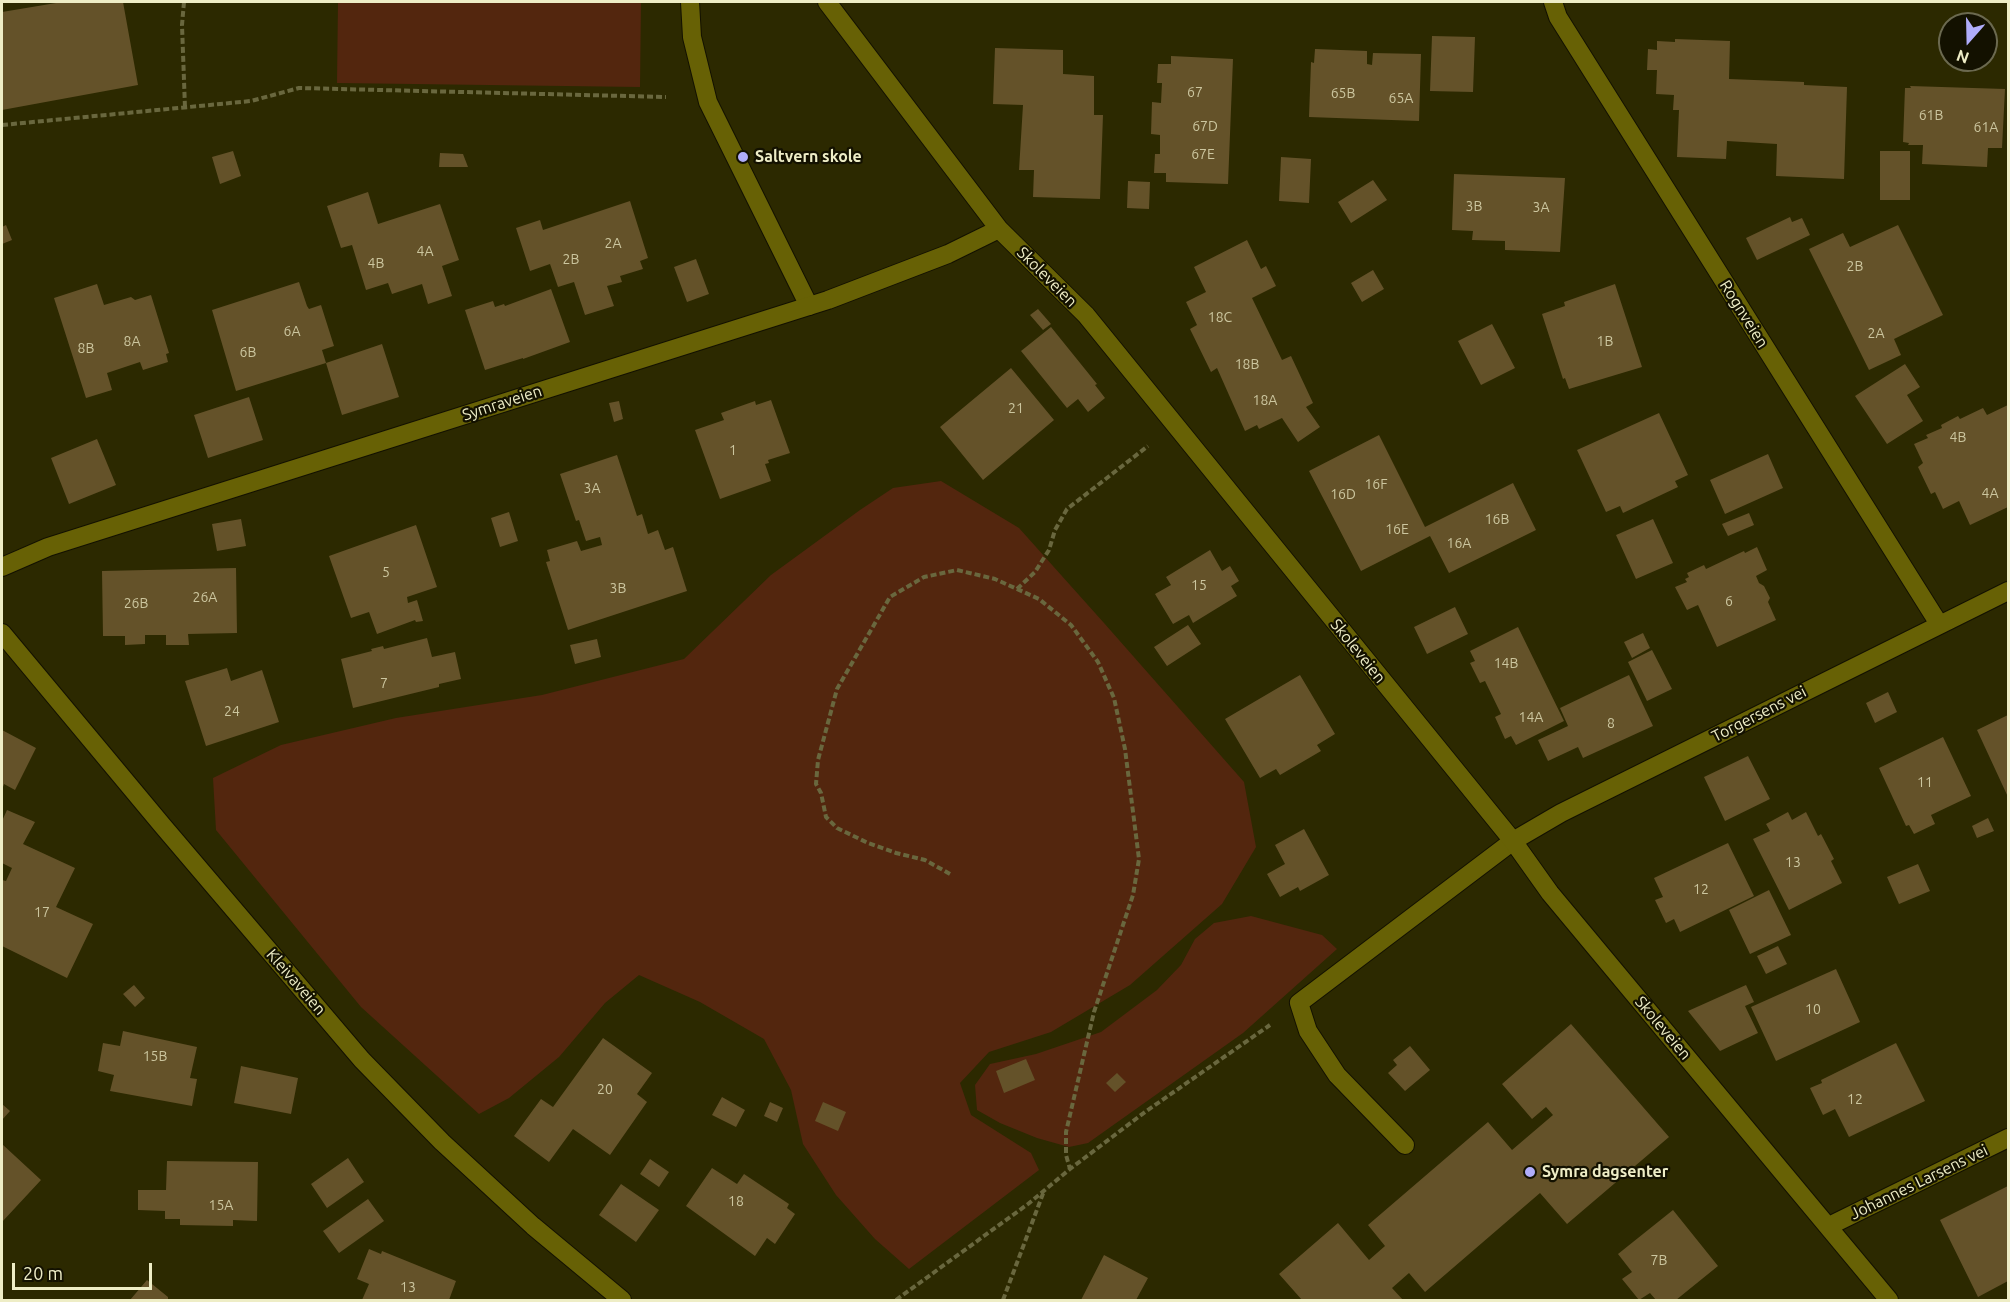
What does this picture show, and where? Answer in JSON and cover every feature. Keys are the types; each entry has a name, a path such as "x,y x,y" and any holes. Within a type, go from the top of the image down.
{"street":[{"path":"690,2 692,37 708,102 809,306"},
{"name":"Skoleveien","path":"827,2 999,229 1086,315 1513,841 1550,893 1889,1300"},
{"name":"Rognveien","path":"1553,2 1558,17 1939,624"},
{"name":"Symraveien","path":"2,567 48,547 809,306 948,255 999,229"},
{"name":"Torgersens vei","path":"1299,1003 1513,841 1561,813 2008,591"},
{"name":"Kleivaveien","path":"2,633 363,1060 442,1142 508,1203 622,1300"},
{"path":"1299,1003 1308,1031 1337,1075 1405,1145"},
{"name":"Johannes Larsens vei","path":"1829,1226 2008,1138"}],"path":[{"path":"184,2 182,25 185,108"},
{"path":"2,125 251,101 298,88 666,97"},
{"path":"1016,590 1035,572 1049,550 1055,530 1067,508 1176,427"},
{"path":"950,874 925,860 868,843 837,828 826,817 821,793 816,784 825,727 837,689 890,597 924,577 957,570 995,579 1039,599 1071,625 1098,662 1114,698 1125,749 1139,859 1133,895 1094,1012 1066,1132 1066,1155 1070,1169"},
{"path":"896,1300 1028,1204 1145,1112 1236,1050 1299,1003"},
{"path":"1003,1300 1044,1190"}],"shaded area":[{"path":"338,2 641,2 640,87 337,83"},
{"path":"941,481 1019,528 1244,782 1256,847 1222,904 1130,985 1051,1032 989,1052 960,1083 971,1115 1031,1153 1039,1170 909,1269 875,1239 836,1195 803,1144 791,1090 764,1039 700,1002 639,975 605,1003 559,1057 509,1098 479,1114 361,1007 216,830 213,778 281,745 396,718 542,695 684,659 771,575 860,510 893,488"},
{"path":"1251,916 1322,935 1337,949 1243,1033 1088,1143 1069,1147 1037,1138 1000,1123 977,1110 975,1085 990,1064 1036,1054 1101,1032 1157,990 1181,965 1195,939 1214,923"}],"building":[{"path":"62,2 123,2 138,85 2,110 2,12"},
{"path":"1432,36 1475,37 1473,92 1430,91"},
{"path":"1675,39 1730,41 1729,79 1804,82 1804,85 1847,87 1844,179 1776,176 1777,144 1727,141 1726,159 1677,157 1679,110 1673,110 1674,95 1656,94 1657,70 1647,70 1648,49 1657,50 1657,41 1675,42"},
{"path":"995,48 1063,50 1063,74 1094,76 1094,115 1103,115 1100,199 1033,197 1034,170 1019,170 1023,105 993,104"},
{"path":"1315,49 1367,51 1367,64 1372,65 1373,53 1421,54 1419,121 1309,117 1311,62 1314,63"},
{"path":"1171,56 1233,59 1228,184 1166,182 1166,173 1154,173 1155,154 1160,154 1160,135 1151,134 1152,102 1161,103 1162,83 1157,83 1158,64 1171,64"},
{"path":"1910,86 2005,89 2002,148 1988,148 1987,167 1922,164 1923,145 1908,145 1909,143 1903,142 1905,88 1911,88"},
{"path":"233,151 241,176 220,184 212,157"},
{"path":"1880,151 1910,151 1910,200 1880,200"},
{"path":"440,153 463,154 468,167 439,167"},
{"path":"1281,157 1311,159 1309,203 1279,201"},
{"path":"1454,174 1565,178 1560,252 1505,250 1505,241 1472,240 1473,231 1452,230"},
{"path":"1373,180 1387,200 1351,223 1338,202"},
{"path":"1128,181 1150,182 1149,209 1127,208"},
{"path":"368,192 378,224 440,204 459,260 442,266 452,296 428,304 422,284 392,294 388,283 366,290 352,245 341,248 327,206"},
{"path":"630,201 648,258 640,261 643,269 620,276 622,282 607,286 614,306 585,315 574,282 558,287 550,264 530,271 516,228 540,220 543,230"},
{"path":"1790,217 1792,222 1802,218 1810,235 1757,260 1746,238"},
{"path":"6,225 12,240 2,244 2,227"},
{"path":"1898,225 1943,315 1894,339 1901,355 1869,370 1809,249 1843,233 1850,247"},
{"path":"1247,240 1261,269 1266,266 1276,286 1252,298 1282,360 1291,356 1313,403 1306,407 1320,427 1298,442 1282,418 1259,429 1257,425 1245,431 1217,368 1211,372 1190,329 1197,325 1186,302 1206,292 1194,267"},
{"path":"696,259 709,294 687,302 674,267"},
{"path":"1373,270 1384,289 1362,302 1351,283"},
{"path":"299,282 309,309 321,305 334,346 322,350 326,363 236,391 212,310"},
{"path":"97,284 104,305 131,297 135,300 151,295 169,353 166,354 168,362 143,370 140,362 107,373 112,390 86,398 54,298"},
{"path":"1615,284 1642,367 1569,389 1565,378 1563,379 1542,314 1565,306 1564,302"},
{"path":"551,289 570,342 485,370 465,310 493,301 495,307 504,304 505,306"},
{"path":"1038,309 1051,324 1043,330 1030,315"},
{"path":"1492,324 1515,368 1481,385 1458,341"},
{"path":"1051,327 1097,384 1095,385 1105,398 1088,412 1078,399 1067,408 1021,351"},
{"path":"382,344 399,397 342,415 326,363"},
{"path":"1905,364 1920,387 1907,395 1923,421 1887,444 1855,396"},
{"path":"1011,368 1054,420 983,480 940,427"},
{"path":"249,397 263,440 208,458 194,415"},
{"path":"771,400 790,453 768,460 769,463 765,464 771,481 720,499 695,430 724,420 721,413 755,401 756,405"},
{"path":"619,401 623,419 614,422 609,403"},
{"path":"2008,405 2008,507 1970,525 1959,501 1943,509 1935,492 1931,494 1918,467 1923,463 1914,444 1928,438 1926,435 1942,428 1941,425 1958,416 1960,419 1983,408 1987,415"},
{"path":"1659,413 1688,475 1675,481 1678,487 1623,513 1620,506 1606,512 1577,450"},
{"path":"1379,435 1425,527 1513,483 1536,530 1449,573 1430,536 1361,571 1309,471"},
{"path":"97,439 116,485 69,504 51,458"},
{"path":"1768,454 1783,488 1725,514 1710,480"},
{"path":"617,455 637,516 642,514 648,534 658,530 665,550 673,547 687,591 568,630 546,562 550,561 547,550 577,541 581,551 602,545 600,537 586,541 579,520 576,521 560,474"},
{"path":"509,512 518,541 500,547 491,518"},
{"path":"1749,513 1754,525 1728,536 1722,524"},
{"path":"241,519 246,546 217,551 212,524"},
{"path":"1653,519 1673,563 1636,579 1616,535"},
{"path":"416,525 437,587 407,597 408,603 417,600 423,621 416,622 415,620 377,634 369,612 351,618 329,556"},
{"path":"1757,547 1767,570 1756,576 1770,598 1768,602 1776,620 1717,647 1698,605 1687,610 1675,587 1687,582 1685,579 1689,577 1687,573 1704,565 1706,569"},
{"path":"1210,550 1222,571 1230,566 1239,581 1231,586 1237,596 1193,623 1189,615 1173,624 1155,594 1171,585 1166,577"},
{"path":"236,568 237,633 188,634 189,645 166,645 166,635 145,635 145,644 125,645 125,636 103,636 102,571"},
{"path":"1455,607 1468,634 1427,654 1414,627"},
{"path":"1188,625 1201,644 1167,666 1154,647"},
{"path":"1518,627 1564,721 1516,745 1511,736 1505,739 1495,717 1501,714 1485,681 1480,683 1470,663 1475,661 1470,651"},
{"path":"1643,633 1650,648 1632,658 1624,642"},
{"path":"427,638 432,657 455,652 461,679 439,684 439,687 353,708 341,659 383,646 384,649"},
{"path":"597,639 601,657 575,664 570,645"},
{"path":"1652,650 1672,689 1647,701 1628,662"},
{"path":"227,668 231,681 262,670 279,722 206,746 185,681"},
{"path":"1300,675 1335,734 1317,745 1321,751 1280,775 1276,769 1260,778 1225,719"},
{"path":"1629,675 1653,726 1583,758 1578,747 1548,761 1538,740 1568,726 1560,708"},
{"path":"1888,692 1897,712 1875,723 1866,703"},
{"path":"2008,715 2008,797 1977,730"},
{"path":"2,730 36,748 15,790 4,784 2,790"},
{"path":"1943,737 1971,796 1931,815 1935,824 1914,834 1909,825 1906,826 1879,768"},
{"path":"1748,756 1770,799 1725,821 1704,777"},
{"path":"7,810 35,822 23,844 75,868 56,907 93,924 67,978 2,946 2,880 6,881 12,868 2,863 2,821"},
{"path":"1788,812 1792,820 1806,812 1818,836 1821,834 1834,859 1831,861 1842,883 1789,910 1753,839 1770,831 1766,824"},
{"path":"1988,818 1994,831 1977,838 1972,826"},
{"path":"1304,829 1329,875 1300,891 1298,887 1280,897 1267,874 1285,864 1275,845"},
{"path":"1728,843 1754,896 1680,932 1674,919 1666,923 1655,900 1663,897 1654,878"},
{"path":"1918,864 1930,891 1899,904 1887,877"},
{"path":"1769,890 1791,935 1750,954 1729,910"},
{"path":"1778,946 1787,964 1766,974 1757,956"},
{"path":"1836,969 1860,1022 1776,1061 1751,1007"},
{"path":"134,985 145,998 135,1007 123,994"},
{"path":"1746,985 1754,1002 1745,1006 1758,1033 1720,1051 1688,1011"},
{"name":"Symra dagsenter","path":"1571,1024 1669,1137 1567,1224 1540,1193 1425,1292 1409,1273 1392,1288 1403,1300 1302,1300 1279,1274 1338,1223 1369,1260 1385,1246 1368,1225 1488,1122 1512,1150 1553,1115 1546,1107 1532,1119 1502,1084"},
{"path":"123,1031 197,1047 190,1078 197,1079 192,1106 110,1091 114,1075 98,1071 103,1043 120,1046"},
{"path":"603,1038 652,1073 637,1094 647,1102 610,1155 573,1129 549,1162 514,1136 541,1099 553,1107"},
{"path":"1896,1043 1925,1101 1849,1137 1835,1109 1823,1115 1810,1088 1822,1083 1821,1080"},
{"path":"1410,1046 1430,1070 1405,1091 1388,1073 1397,1065 1393,1060"},
{"path":"1026,1059 1035,1080 1004,1093 996,1071"},
{"path":"241,1066 298,1078 291,1114 234,1103"},
{"path":"1117,1073 1126,1082 1115,1092 1106,1083"},
{"path":"722,1097 745,1110 736,1127 712,1115"},
{"path":"770,1102 783,1108 777,1122 764,1116"},
{"path":"823,1102 846,1112 838,1131 815,1121"},
{"path":"2,1104 10,1111 2,1120"},
{"path":"2,1144 41,1180 2,1222"},
{"path":"348,1158 364,1182 327,1208 311,1184"},
{"path":"650,1159 669,1172 659,1187 640,1174"},
{"path":"167,1161 258,1162 257,1221 233,1220 233,1226 180,1225 180,1219 165,1219 165,1211 138,1210 138,1190 166,1190"},
{"path":"712,1168 737,1184 744,1174 789,1204 787,1208 795,1214 775,1244 767,1238 755,1256 686,1206"},
{"path":"621,1184 659,1210 636,1242 599,1215"},
{"path":"2008,1186 2008,1281 1978,1297 1940,1220"},
{"path":"368,1199 384,1221 339,1253 323,1231"},
{"path":"1673,1210 1718,1266 1676,1300 1656,1300 1650,1293 1639,1300 1622,1279 1632,1272 1618,1254"},
{"path":"369,1249 381,1254 382,1251 456,1281 449,1300 362,1300 369,1284 357,1279"},
{"path":"1104,1255 1148,1278 1136,1300 1081,1300"},
{"path":"147,1280 168,1297 168,1300 130,1300"}],"place":[{"name":"Saltvern skole","path":"743,157"},
{"name":"Symra dagsenter","path":"1530,1172"}]}
